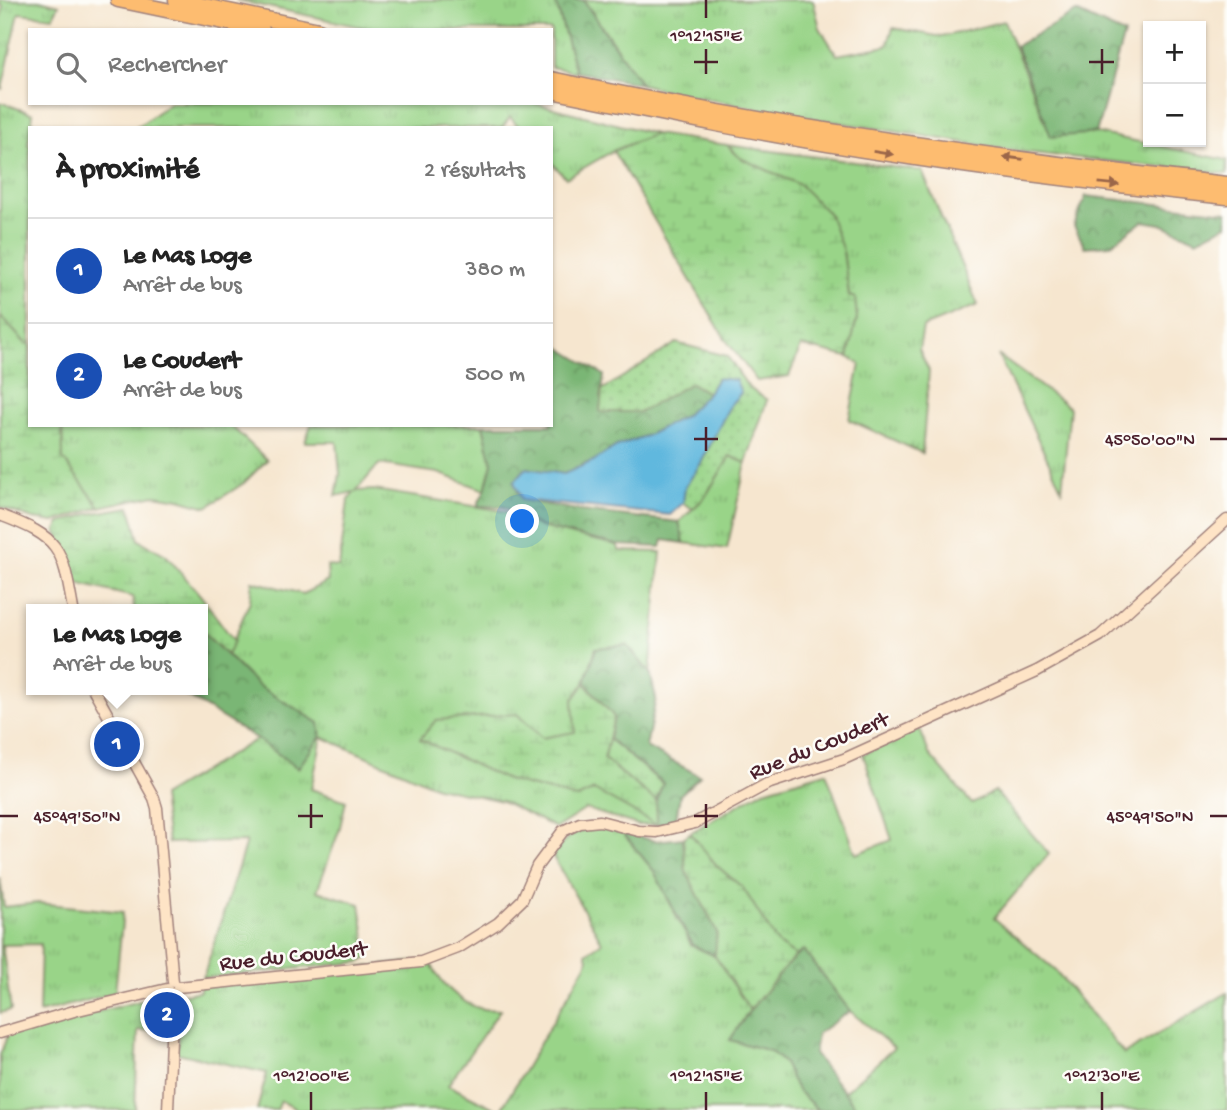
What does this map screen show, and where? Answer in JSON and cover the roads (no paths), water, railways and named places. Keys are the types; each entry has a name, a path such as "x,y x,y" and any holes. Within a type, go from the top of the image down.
{"highway":[{"path":"118,0 252,28"},
{"path":"176,0 309,28"},
{"path":"553,79 719,113 886,141 1227,184"},
{"path":"553,91 720,125 889,154 1077,181 1227,197"}],"street":[{"path":"0,515 28,526 52,541 65,571 71,604"},
{"name":"Rue du Coudert","path":"0,1033 74,1011 173,988 421,962 458,948 485,934 522,900 537,866 563,831 580,823 600,821 648,832 676,829 695,823 767,784 844,759 1037,671 1101,636 1227,520"},
{"path":"97,695 157,808 173,988 168,1110"}],"water":[{"path":"717,378 736,380 741,393 730,405 701,463 685,487 683,503 670,515 522,500 514,482 526,468 564,474 593,461 617,446 648,435 685,416 708,393"}],"place":[{"name":"Le Mas Loge","path":"117,744"},
{"name":"Le Coudert","path":"167,1015"}]}
